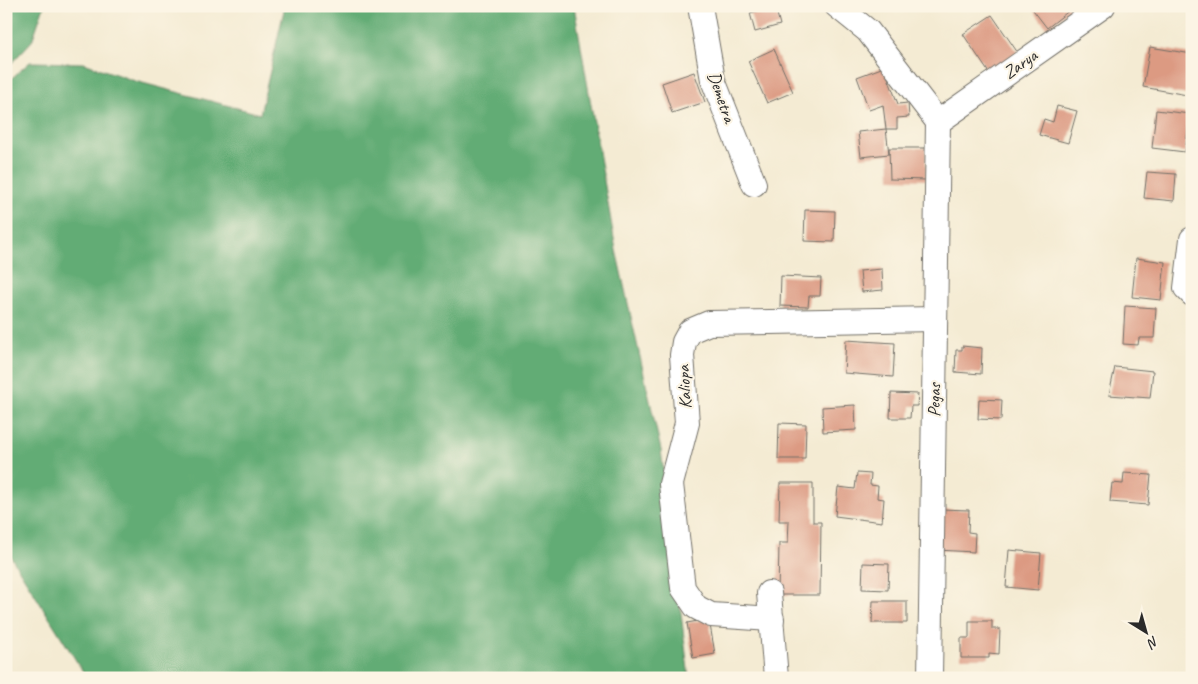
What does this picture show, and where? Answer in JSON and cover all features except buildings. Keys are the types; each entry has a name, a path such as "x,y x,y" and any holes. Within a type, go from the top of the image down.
{"street":[{"name":"Demetra","path":"700,6 713,80 754,184"},
{"path":"837,6 868,31 938,122"},
{"name":"Zarya","path":"938,122 1103,6"},
{"name":"Pegas","path":"930,678 938,122"},
{"path":"1192,239 1186,288 1192,294"},
{"name":"Kaliopa","path":"772,619 711,615 696,607 683,588 671,484 686,423 682,355 684,342 690,331 709,323 935,319"},
{"path":"769,593 776,678"}],"green space":[{"path":"6,6 44,6 32,41 6,69"},
{"path":"285,6 574,6 616,250 661,450 689,678 87,678 6,549 6,83 30,62 84,63 135,81 260,114"}]}
